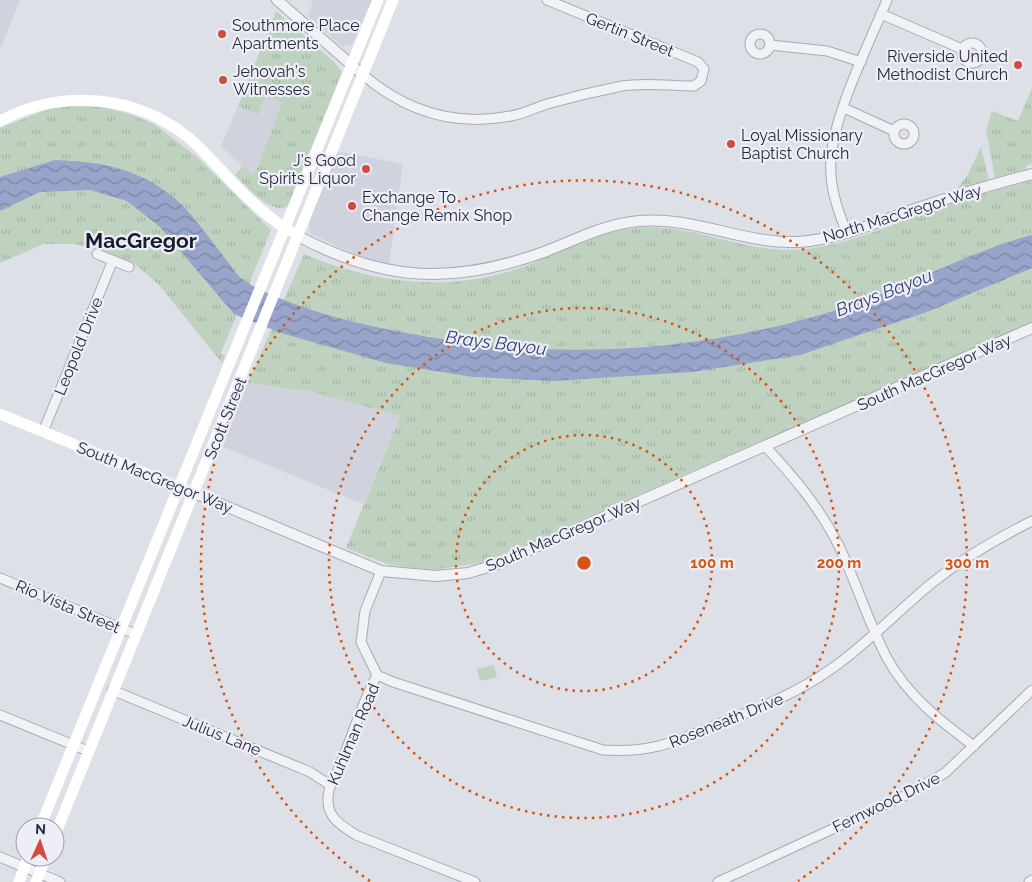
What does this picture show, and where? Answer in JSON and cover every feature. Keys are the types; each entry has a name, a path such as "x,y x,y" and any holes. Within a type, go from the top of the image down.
{"main road":[{"name":"Scott Street","path":"44,817 233,359 284,228 378,0"},
{"name":"Scott Street","path":"62,817 112,690 247,365 393,0"},
{"name":"North MacGregor Way","path":"0,121 54,102 89,99 138,109 167,123 190,138 225,175 284,228 298,236"},
{"name":"South MacGregor Way","path":"0,414 194,493"},
{"path":"18,882 24,867"}],"street":[{"path":"277,0 362,74"},
{"name":"Gertin Street","path":"362,74 404,104 428,113 460,119 487,120 513,116 586,94 624,86 694,86 701,81 704,69 698,62 547,0"},
{"path":"847,233 838,211 832,188 831,159 835,132 887,0"},
{"path":"882,14 962,49"},
{"path":"770,45 827,51 862,62"},
{"path":"844,108 894,131"},
{"name":"North MacGregor Way","path":"298,236 319,248 376,269 407,273 448,274 514,263 590,233 638,220 685,222 773,243 824,239 847,233 963,192 1032,174"},
{"path":"97,254 129,266"},
{"name":"Leopold Drive","path":"43,432 113,260"},
{"name":"South MacGregor Way","path":"194,493 381,571 436,576 468,573 495,565 1032,328"},
{"path":"765,446 799,483 821,514 839,546 887,658 916,698 930,713 974,746"},
{"name":"Roseneath Drive","path":"378,675 602,750 627,752 650,749 677,741 767,705 801,688 835,666 934,582 995,542 1032,521"},
{"name":"Kuhlman Road","path":"381,571 365,611 361,642 378,675 366,696 338,770 330,785 328,800 331,814 340,824 356,835 475,882"},
{"name":"Rio Vista Street","path":"0,578 135,634"},
{"name":"Julius Lane","path":"112,690 310,772 330,785"},
{"name":"Fernwood Drive","path":"718,882 924,786 945,773 1032,690"},
{"path":"0,715 88,751"},
{"path":"0,857 15,860"},
{"path":"30,867 38,878 60,882"}],"shaded area":[{"path":"0,0 20,0 0,50"},
{"path":"313,0 372,0 352,45 343,47 308,16"},
{"path":"266,96 282,103 254,177 221,146 238,106 258,115"},
{"path":"336,151 403,164 389,265 351,253 310,233 309,222"},
{"path":"248,383 313,392 400,416 363,504 223,447"}],"green space":[{"path":"276,11 334,62 342,72 289,206 282,208 267,204 235,175 242,166 254,176 282,103 266,96 258,115 238,106"},
{"path":"1032,88 1032,164 1026,166 1026,169 995,178 986,130 992,111 1018,121"},
{"path":"72,106 101,107 130,114 154,124 197,157 271,230 221,353 225,356 222,363 160,286 135,264 106,252 75,244 44,244 0,263 0,128 48,109"},
{"path":"981,147 989,180 957,189 968,174"},
{"path":"1032,181 1032,322 485,562 434,570 390,565 346,548 400,416 313,392 248,383 304,254 331,265 359,273 415,282 444,282 500,274 615,232 648,227 687,231 765,248 804,249 843,242 949,204"},
{"path":"494,665 497,677 480,681 477,669"}],"water":[{"name":"Brays Bayou","path":"55,160 90,163 122,170 138,175 167,192 181,204 199,225 239,276 249,284 269,294 324,314 354,322 456,341 567,350 622,349 731,336 786,324 864,301 983,251 1032,235 1032,268 927,312 800,355 692,372 554,381 473,377 386,363 281,333 234,314 159,226 127,201 90,190 40,192 0,211 0,177"}],"place":[{"name":"Southmore Place Apartments","path":"222,34"},
{"name":"Riverside United Methodist Church","path":"1018,65"},
{"name":"Jehovah's Witnesses","path":"223,80"},
{"name":"Loyal Missionary Baptist Church","path":"731,144"},
{"name":"J's Good Spirits Liquor","path":"366,169"},
{"name":"Exchange To Change Remix Shop","path":"352,206"}],"district":[{"name":"MacGregor","path":"141,241"}]}
